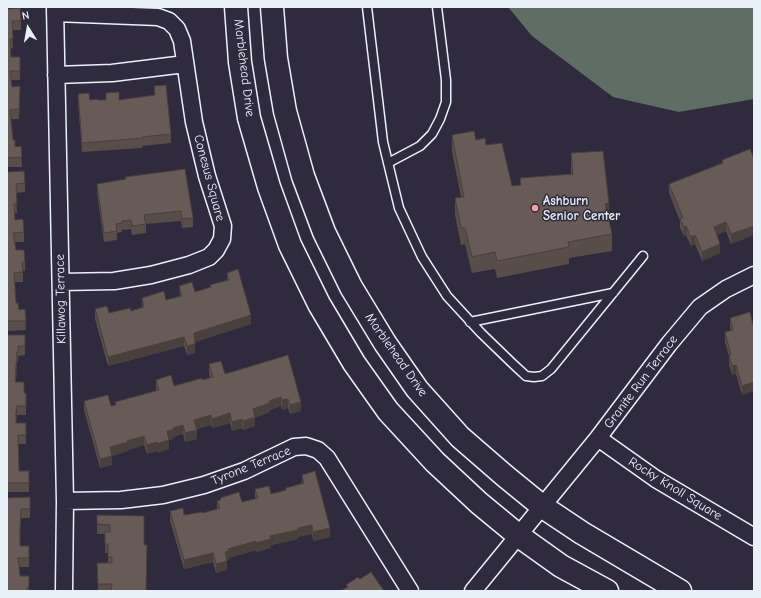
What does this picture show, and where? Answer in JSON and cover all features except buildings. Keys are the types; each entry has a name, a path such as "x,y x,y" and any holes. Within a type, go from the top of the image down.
{"street":[{"name":"Marblehead Drive","path":"236,7 240,62 252,126 269,187 290,245 319,304 354,363 388,411 435,462 479,503 519,536 561,566 607,591"},
{"name":"Marblehead Drive","path":"272,7 276,58 285,111 303,176 324,232 351,287 384,343 417,389 460,437 543,507 582,533 680,591"},
{"name":"Conesus Square","path":"55,10 158,17 177,29 182,41 196,130 207,176 223,226 222,239 216,250 209,257 189,265 151,275 114,281 61,282"},
{"name":"Killawog Terrace","path":"55,10 65,501 64,591"},
{"path":"56,74 112,73 185,64"},
{"name":"Granite Run Terrace","path":"473,591 543,507 598,438 669,344 700,307 726,288 754,275"},
{"name":"Rocky Knoll Square","path":"598,438 656,479 754,537"},
{"name":"Tyrone Terrace","path":"65,501 121,500 163,495 204,485 244,471 294,447 306,446 318,450 327,458 410,591"}],"lane":[{"path":"367,7 383,142 399,208 422,257 447,296 470,322 526,376 542,376 550,369 643,256"},
{"path":"388,163 420,146 432,134 440,119 446,102 446,80 438,7"},
{"path":"470,322 613,293"}],"green space":[{"path":"508,7 754,7 754,99 679,112 613,97 532,36"}],"place":[{"name":"Ashburn Senior Center","path":"535,208"}]}
